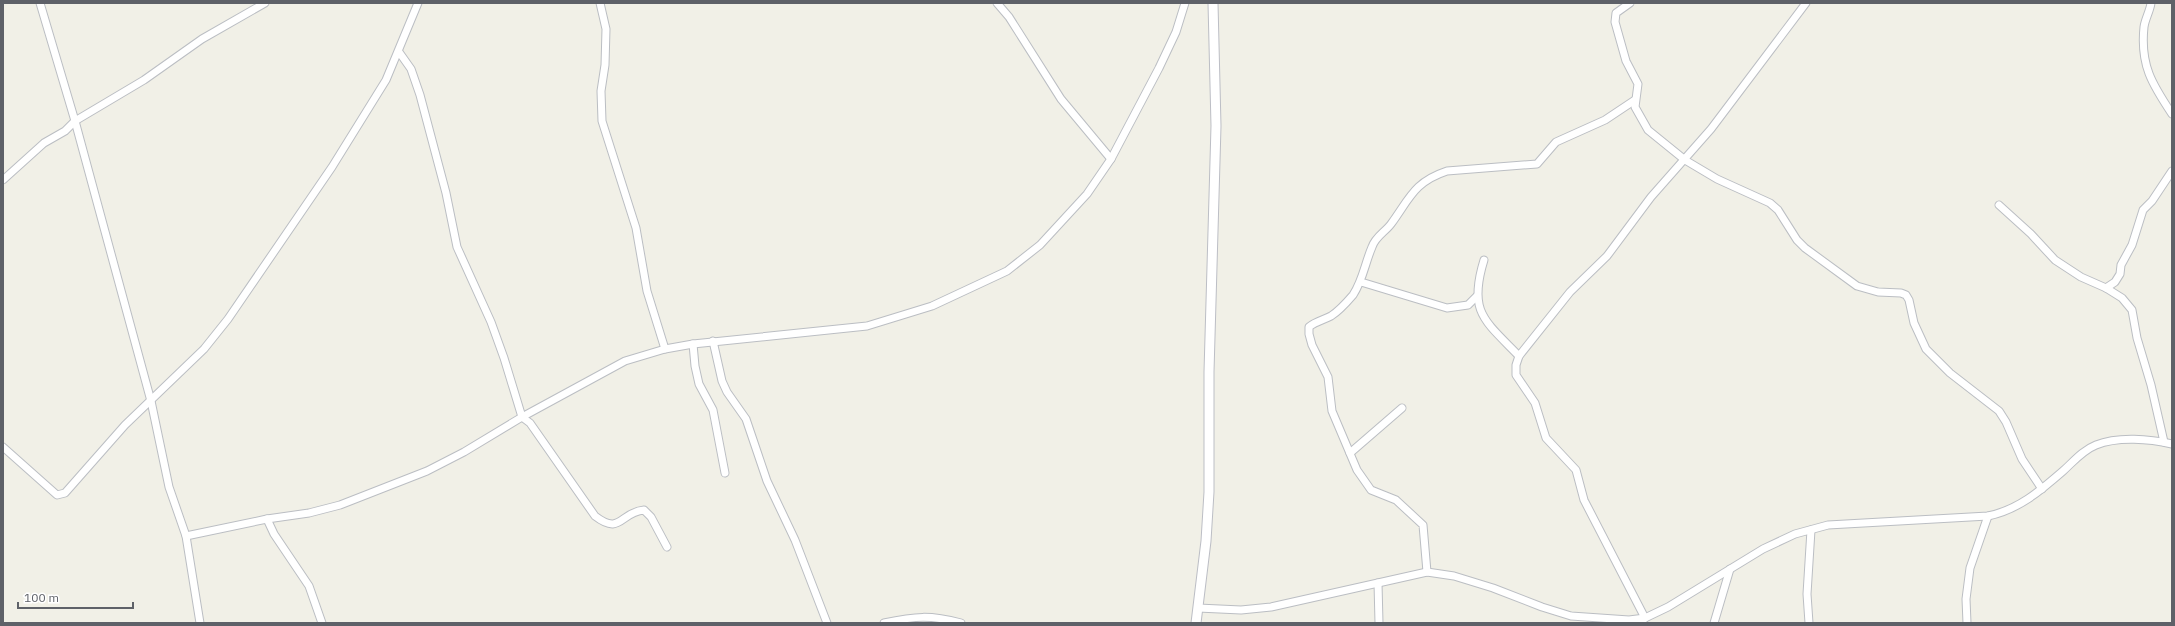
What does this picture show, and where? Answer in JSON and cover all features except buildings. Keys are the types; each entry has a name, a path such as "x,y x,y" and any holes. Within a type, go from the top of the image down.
{"main road":[{"path":"1196,623 1206,541 1209,492 1210,372 1216,126 1213,3"}],"street":[{"path":"40,3 75,121 151,401 169,487 186,536 200,623"},
{"path":"3,180 44,143 65,131 75,121 144,80 202,39 265,3"},
{"path":"3,447 57,495 66,493 125,425 204,349 228,319 332,167 386,80 399,52 418,3"},
{"path":"600,3 606,29 605,65 601,91 602,121 636,228 648,291 665,349"},
{"path":"997,3 1009,17 1061,99 1111,159"},
{"path":"186,536 267,519 309,513 340,505 427,471 464,452 522,417 625,361 665,349 713,341 867,326 932,306 1007,271 1040,245 1087,194 1111,159 1159,68 1176,32 1185,3"},
{"path":"1630,3 1616,14 1615,22 1626,61 1638,84 1634,107 1648,130 1685,160 1717,179 1770,203 1778,210 1797,240 1805,248 1857,286 1878,292 1896,292 1906,295 1909,300 1914,323 1926,349 1950,373 1999,412 2006,422 2022,459 2042,489"},
{"path":"1643,620 1584,500 1576,470 1546,438 1535,403 1524,389 1516,374 1516,365 1519,356 1570,292 1607,256 1651,197 1685,160 1730,105 1806,3"},
{"path":"2151,3 2144,25 2143,50 2151,82 2172,114"},
{"path":"399,52 411,70 420,96 446,193 457,246 496,336 522,417 530,423 595,516 611,525 617,524 637,511 644,510 651,517 667,547"},
{"path":"1427,572 1423,526 1396,500 1371,490 1361,476 1350,453 1332,411 1328,377 1318,359 1308,334 1310,327 1336,312 1346,302 1361,282 1372,246 1376,238 1390,224 1410,193 1421,184 1434,175 1447,171 1537,164 1556,142 1605,120 1635,100"},
{"path":"2106,288 2115,282 2120,274 2121,264 2132,245 2143,210 2152,201 2172,171"},
{"path":"1999,205 2031,234 2055,260 2081,277 2106,288 2122,298 2132,310 2137,338 2151,385 2164,442"},
{"path":"1484,260 1477,282 1477,296 1480,312 1490,326 1519,356"},
{"path":"1361,282 1447,308 1468,305 1477,296"},
{"path":"713,341 722,381 727,392 746,419 767,481 795,540 827,623"},
{"path":"693,344 695,366 699,384 713,410 725,473"},
{"path":"1350,453 1402,408"},
{"path":"1198,608 1241,610 1271,607 1427,572 1454,576 1493,588 1542,607 1571,616 1643,620 1668,607 1763,548 1795,534 1828,525 1988,516 2002,513 2014,508 2042,489 2080,455 2097,444 2118,440 2164,442 2172,444"},
{"path":"1967,623 1966,599 1970,568 1988,516"},
{"path":"267,519 274,534 309,586 322,623"},
{"path":"1809,623 1807,580 1811,530"},
{"path":"1714,623 1730,568"},
{"path":"1378,583 1379,623"},
{"path":"884,623 916,616 938,617 961,623"}]}
